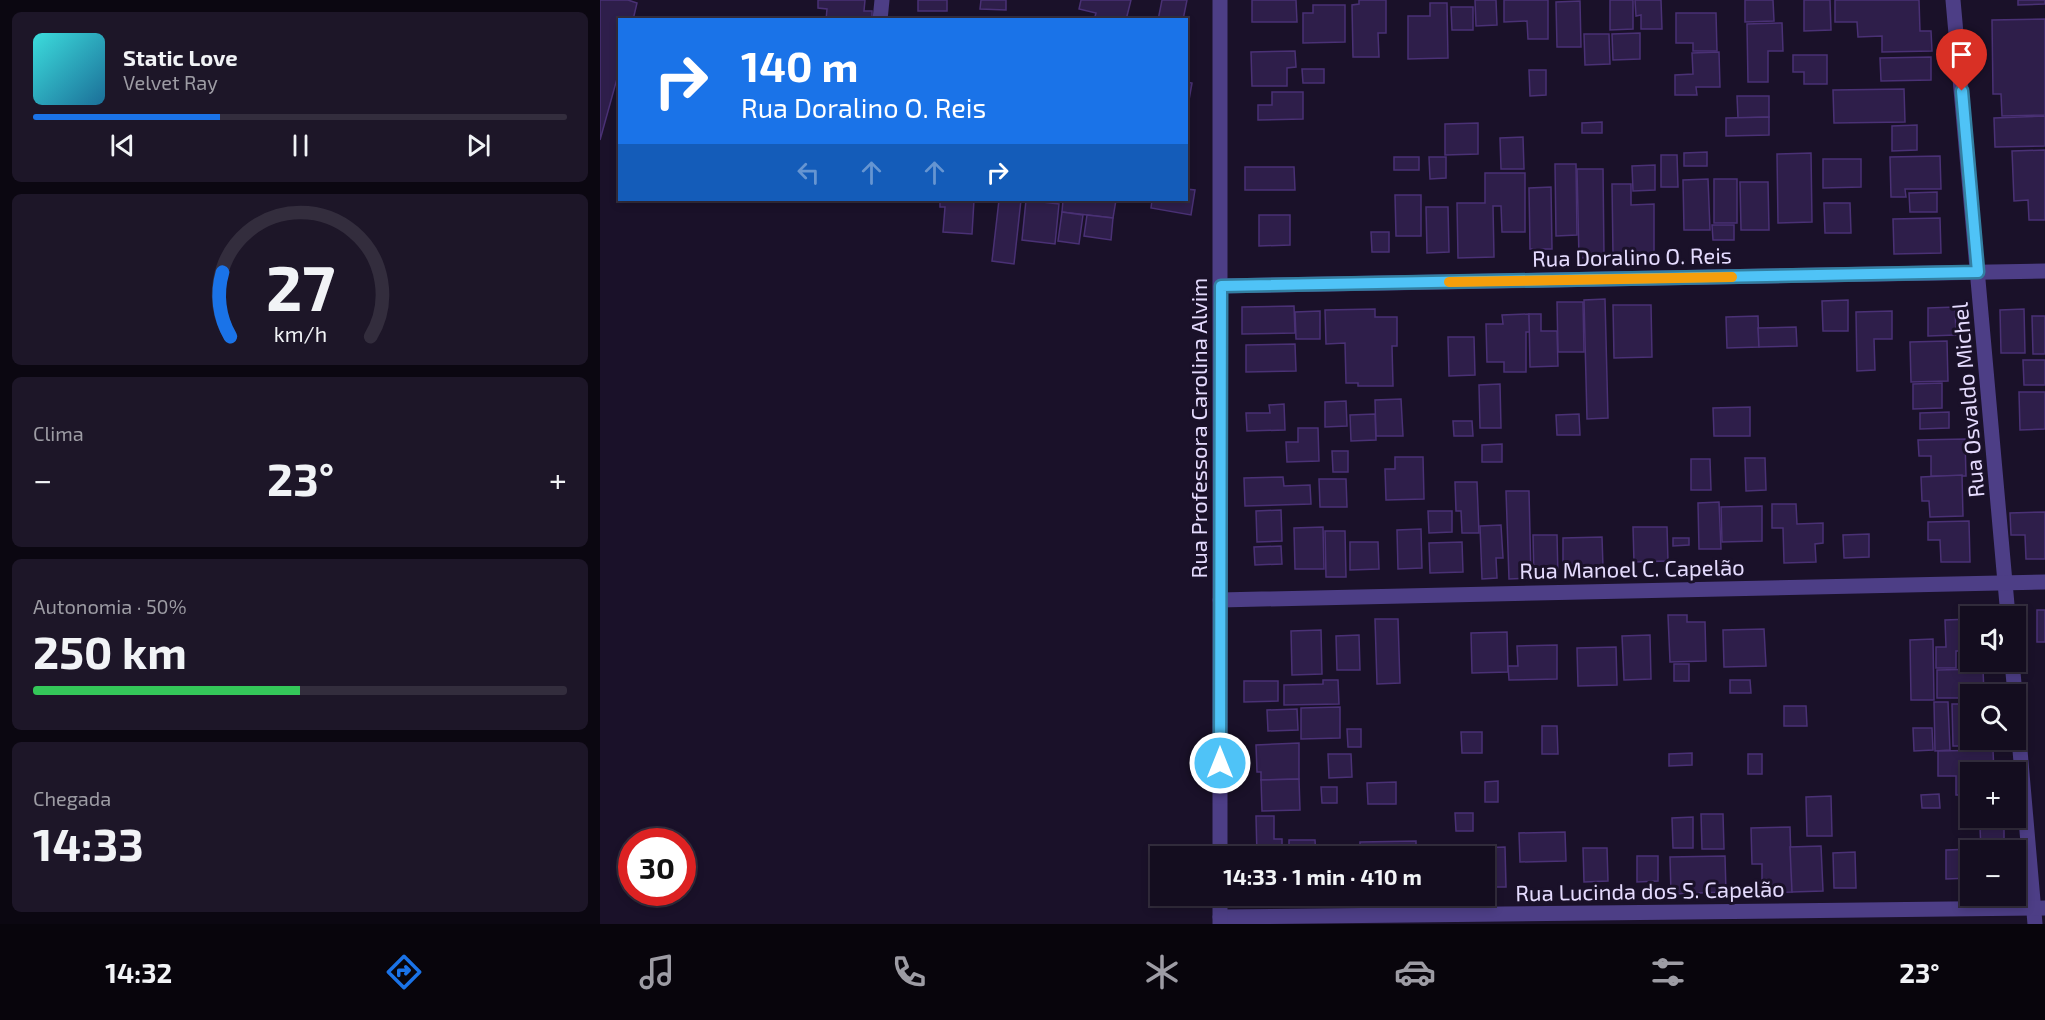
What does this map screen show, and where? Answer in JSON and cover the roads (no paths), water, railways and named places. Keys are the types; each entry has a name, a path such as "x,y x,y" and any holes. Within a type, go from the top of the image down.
{"street":[{"path":"880,18 882,0"},
{"name":"Rua Professora Carolina Alvim","path":"1220,0 1220,846"},
{"name":"Rua Osvaldo Michel","path":"1953,0 2007,606"},
{"name":"Rua Doralino O. Reis","path":"1221,286 2045,271"},
{"name":"Rua Manoel C. Capelão","path":"1220,600 2045,582"},
{"path":"2021,750 2038,914"},
{"name":"Rua Lucinda dos S. Capelão","path":"1220,920 2038,914"}]}
